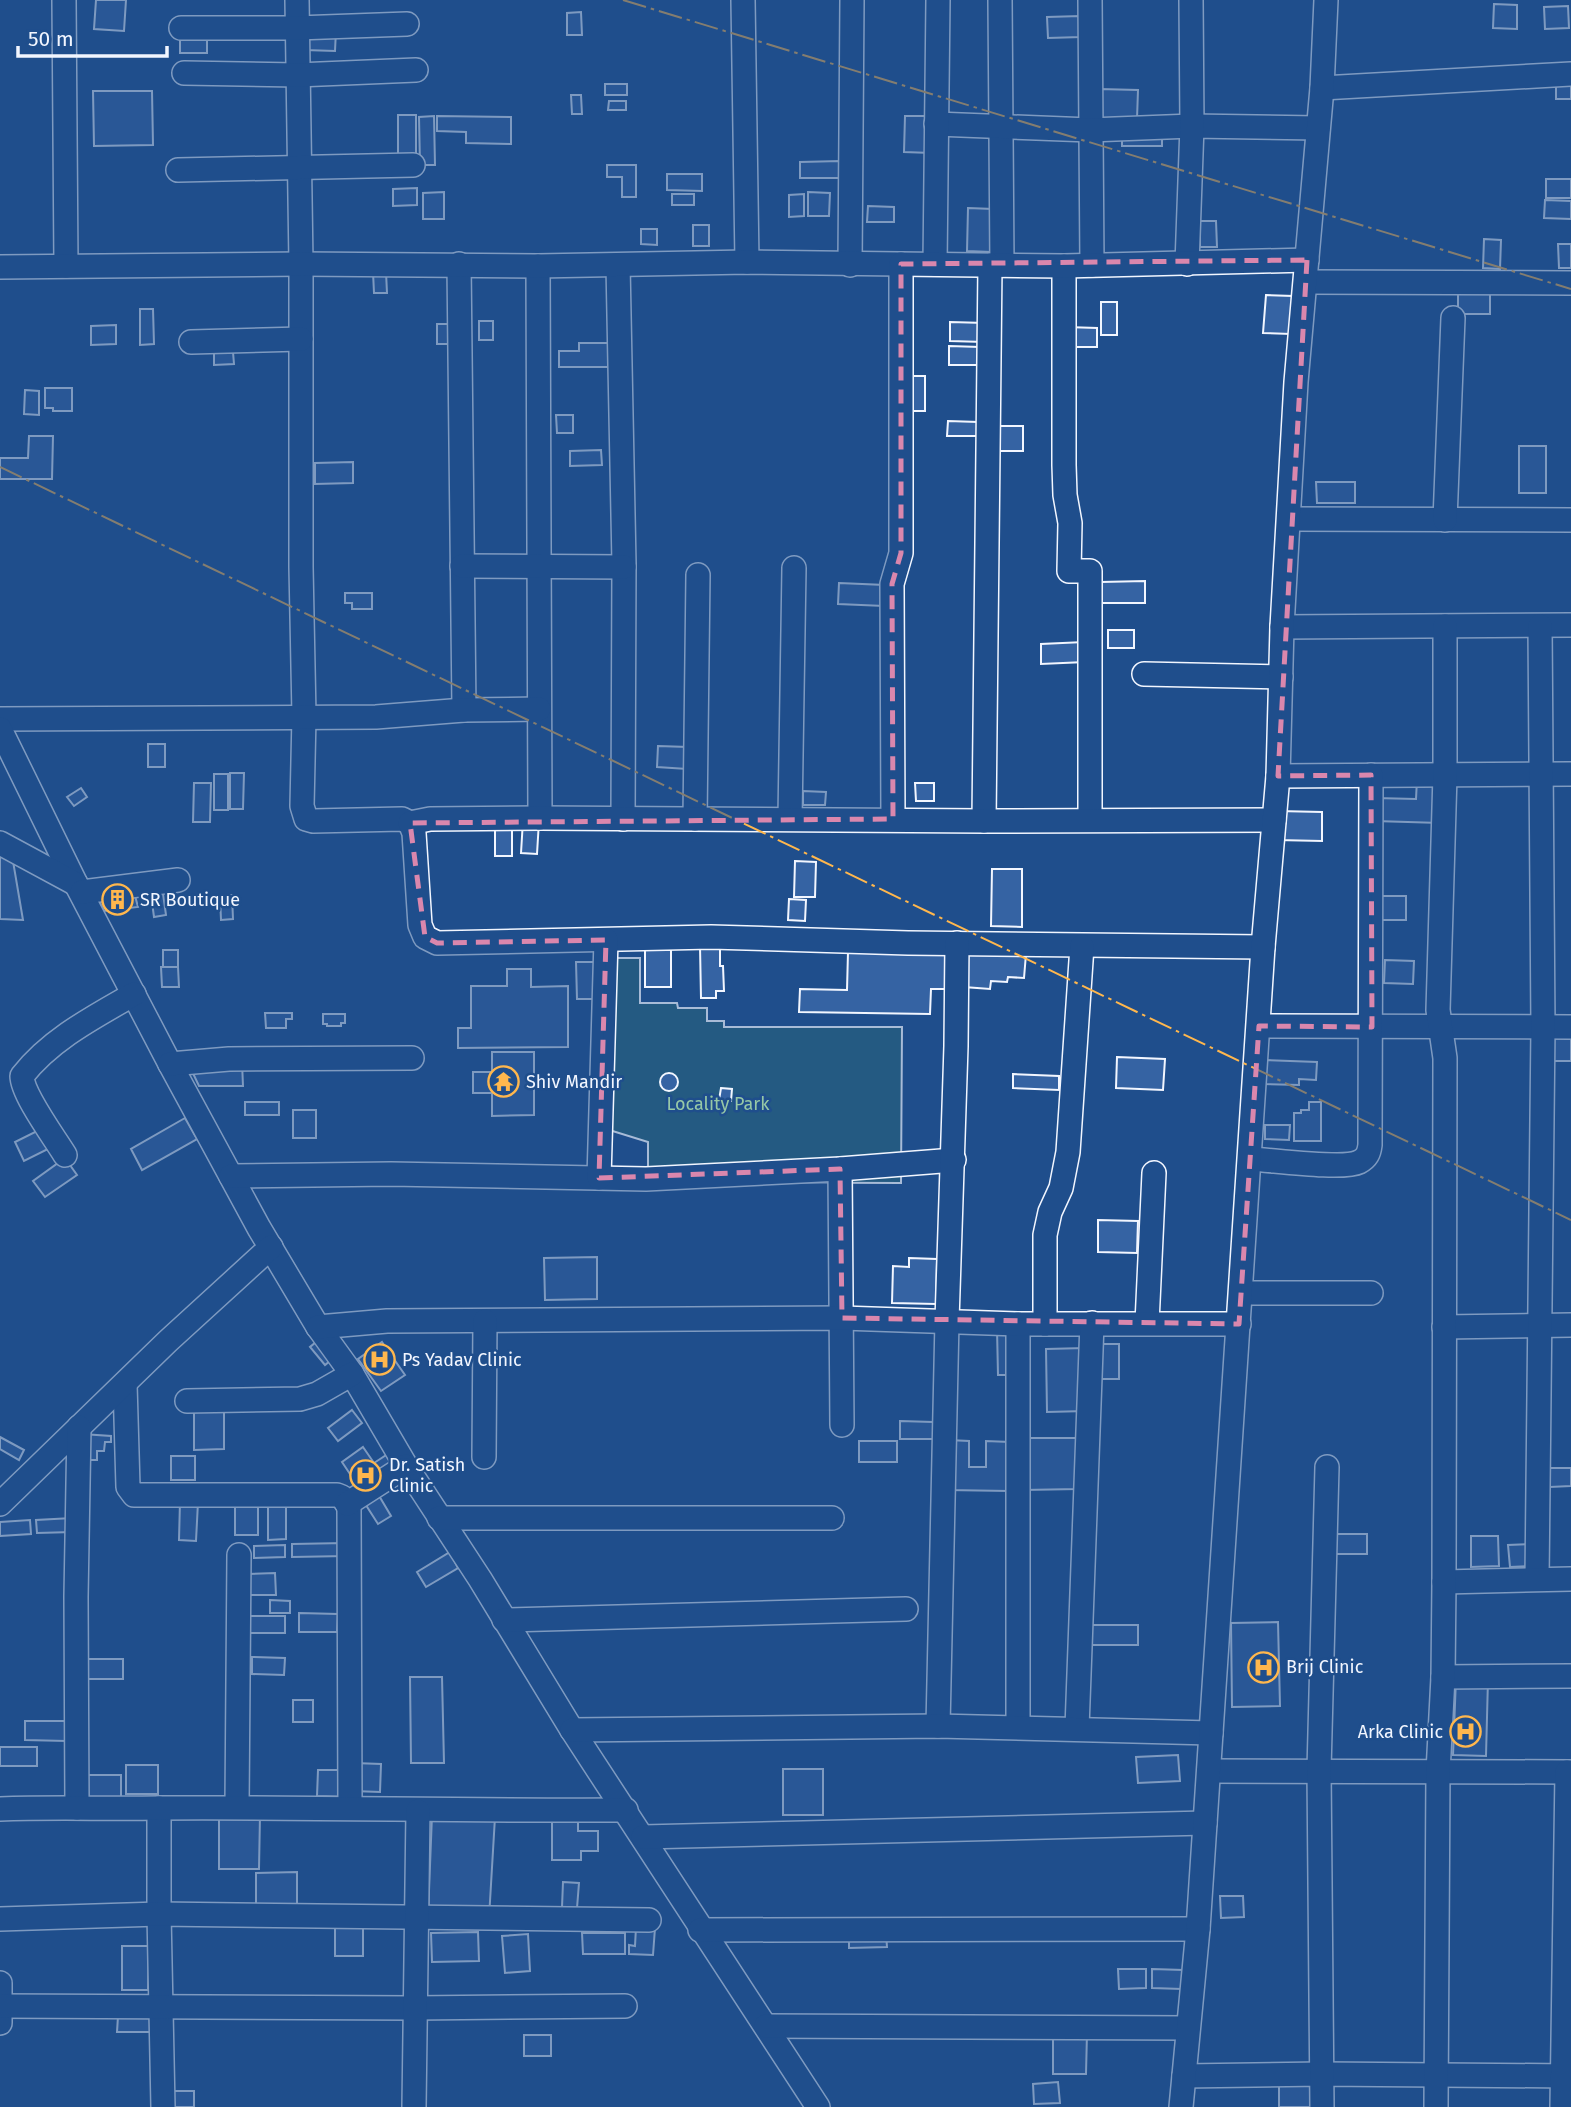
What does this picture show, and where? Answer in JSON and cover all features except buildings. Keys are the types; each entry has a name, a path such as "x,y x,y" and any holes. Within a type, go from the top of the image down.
{"street":[{"path":"64,0 66,266"},
{"path":"297,0 301,264 300,567 304,716 302,806 306,819 321,822 402,819 410,823 430,819 540,818 1274,820"},
{"path":"743,0 747,262"},
{"path":"850,265 852,0"},
{"path":"935,264 937,0"},
{"path":"984,821 996,265 1002,125 1000,0"},
{"path":"1090,0 1092,265"},
{"path":"1187,264 1192,126 1191,0"},
{"path":"1181,2107 1198,1929 1263,947 1278,776 1282,627 1296,382 1322,88 1326,0"},
{"path":"181,28 408,24"},
{"path":"184,73 297,75 416,70"},
{"path":"1322,88 1571,74"},
{"path":"936,124 1090,130 1192,126 1318,128"},
{"path":"178,170 413,165"},
{"path":"0,267 618,265 747,262 1064,266 1187,264 1571,283"},
{"path":"459,264 464,710"},
{"path":"894,819 892,584 901,553 901,264"},
{"path":"538,265 540,818"},
{"path":"618,265 624,567 623,819"},
{"path":"1064,266 1064,465 1070,523 1069,571 1090,571 1090,820"},
{"path":"1445,520 1453,317"},
{"path":"191,342 301,339"},
{"path":"1289,519 1571,520"},
{"path":"462,566 624,567"},
{"path":"790,818 794,568"},
{"path":"695,819 698,575"},
{"path":"1282,627 1571,625"},
{"path":"1436,2107 1438,1772 1444,1582 1445,1058 1438,1010 1445,775 1445,626"},
{"path":"1536,1579 1543,1027 1540,626"},
{"path":"1144,674 1281,677"},
{"path":"0,719 376,717 464,710 538,709"},
{"path":"0,729 170,1065 318,1327 352,1374 406,1466 700,1930 818,2107"},
{"path":"1278,776 1571,774"},
{"path":"1250,1158 1341,1165 1361,1162 1368,1156 1371,775"},
{"path":"410,823 414,833 420,925 425,937 437,943 711,937 1082,946 1263,947"},
{"path":"0,843 79,888 178,880"},
{"path":"599,1178 606,940"},
{"path":"938,1726 947,1321 954,1160 957,943"},
{"path":"1045,1324 1045,1235 1050,1212 1061,1188 1068,1152 1082,946"},
{"path":"65,1155 22,1083 22,1076 48,1048 134,994"},
{"path":"1259,1026 1571,1027"},
{"path":"170,1065 229,1059 412,1058"},
{"path":"231,1177 391,1174 681,1178 954,1160"},
{"path":"840,1169 842,1424"},
{"path":"1147,1323 1154,1173"},
{"path":"0,1504 168,1341 271,1247"},
{"path":"1241,1293 1371,1293"},
{"path":"318,1327 387,1321 842,1318 1018,1324 1239,1324"},
{"path":"484,1457 485,1321"},
{"path":"1077,1728 1092,1323"},
{"path":"1018,1324 1018,1727"},
{"path":"1444,1327 1571,1325"},
{"path":"187,1401 300,1399 326,1389 352,1374"},
{"path":"125,1384 128,1488 134,1495 337,1495 347,1504 350,1512 350,1807"},
{"path":"78,1808 76,1597 79,1427"},
{"path":"347,1504 406,1466"},
{"path":"1322,2107 1319,1770 1327,1467"},
{"path":"439,1518 832,1518"},
{"path":"237,1807 239,1555"},
{"path":"1444,1582 1571,1579"},
{"path":"504,1620 906,1609"},
{"path":"1443,1677 1571,1676"},
{"path":"572,1730 938,1726 1212,1733"},
{"path":"1209,1771 1569,1772 1566,2076 1562,2107"},
{"path":"0,1809 350,1807 418,1811 626,1810"},
{"path":"159,1808 163,2107"},
{"path":"414,2107 418,1811"},
{"path":"643,1837 1205,1823"},
{"path":"0,1919 159,1914 649,1920"},
{"path":"700,1930 1198,1929"},
{"path":"0,1983 0,2023"},
{"path":"0,2006 625,2006"},
{"path":"766,2026 1188,2028"},
{"path":"1184,2076 1566,2076"}],"highlighted area":[{"path":"1307,260 1278,776 1371,775 1372,1027 1259,1026 1239,1324 842,1318 840,1169 599,1178 606,940 437,943 425,937 410,823 893,819 892,584 901,553 901,264"}],"green space":[{"name":"Locality Park","path":"606,958 640,958 640,1003 677,1003 678,1008 707,1008 707,1021 724,1021 724,1027 902,1027 901,1183 648,1182 648,1142 606,1129"}],"power":[{"path":"623,0 1571,289"},
{"path":"0,467 1571,1220"}],"place":[{"name":"SR Boutique","path":"117,900"},
{"name":"Shiv Mandir","path":"503,1082"},
{"name":"Ps Yadav Clinic","path":"379,1360"},
{"name":"Dr. Satish Clinic","path":"366,1475"},
{"name":"Brij Clinic","path":"1263,1667"},
{"name":"Arka Clinic","path":"1466,1732"}]}
